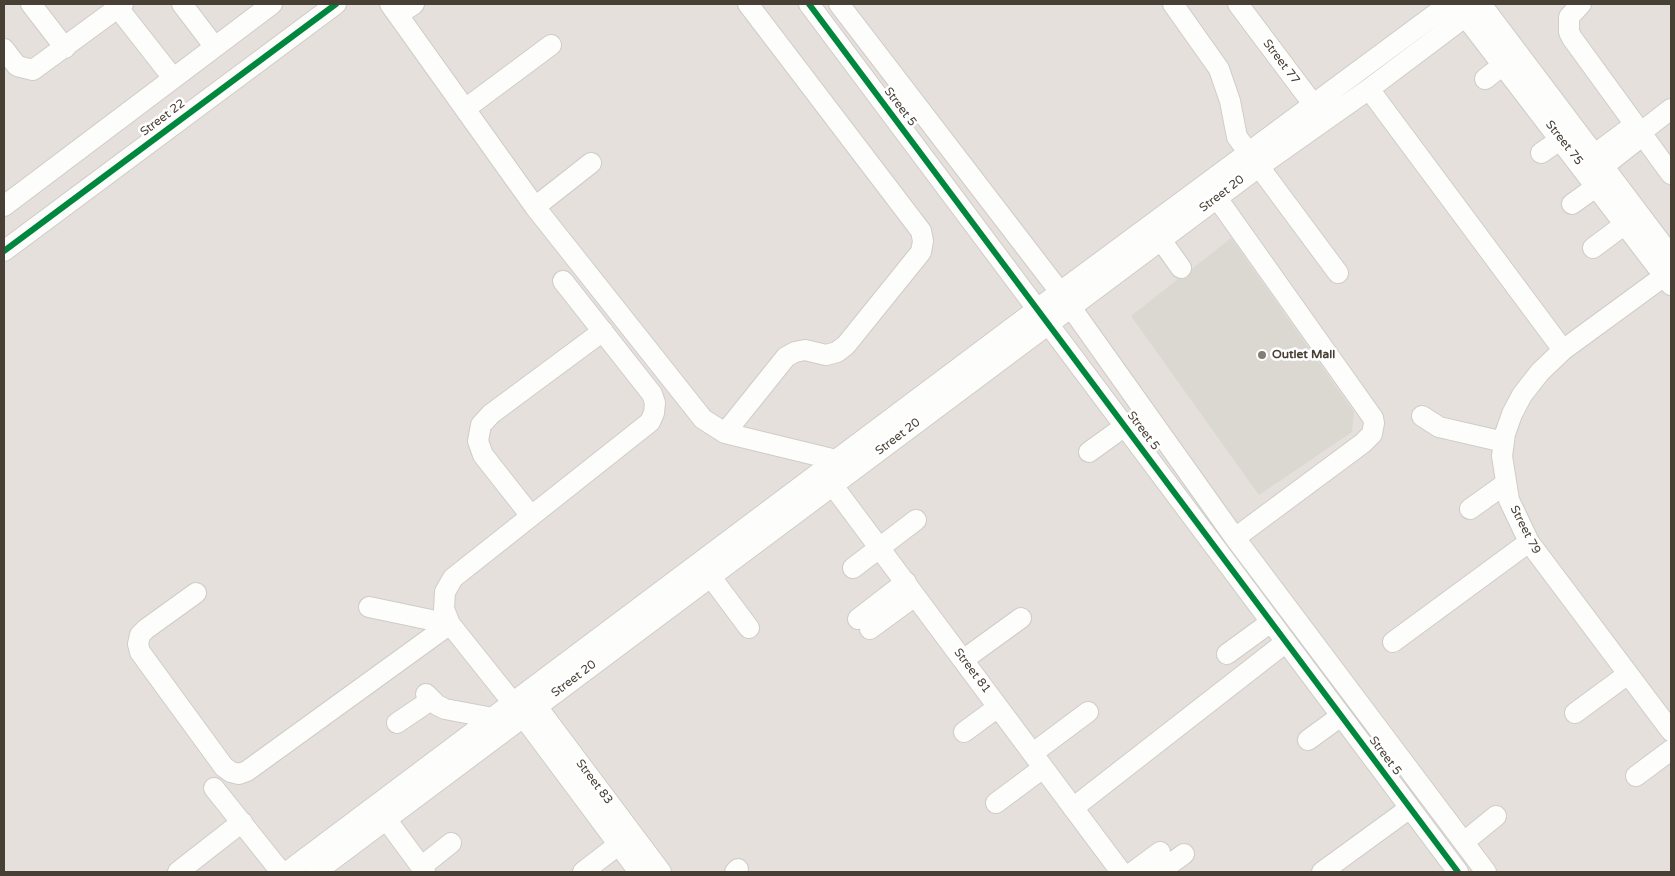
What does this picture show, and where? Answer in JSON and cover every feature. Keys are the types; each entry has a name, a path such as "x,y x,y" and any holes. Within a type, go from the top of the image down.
{"street":[{"path":"31,4 65,48"},
{"path":"182,4 214,46"},
{"path":"4,206 272,4"},
{"name":"Street 22","path":"4,251 336,4"},
{"path":"725,433 786,357 795,352 805,350 826,355 838,352 846,345 921,252 923,241 921,231 748,4"},
{"name":"Street 5","path":"809,4 1458,872"},
{"name":"Street 5","path":"839,4 1066,300 1235,538 1486,872"},
{"path":"1173,4 1218,69 1228,93 1237,136 1338,273"},
{"name":"Street 77","path":"1238,4 1319,113"},
{"name":"Street 20","path":"287,872 428,778 831,472 1319,113 1451,7 1481,4"},
{"name":"Street 75","path":"1481,4 1671,256"},
{"path":"1581,4 1569,17 1569,32 1671,174"},
{"path":"4,48 17,66 27,70 38,68 119,5 173,78"},
{"name":"Street 20","path":"1319,113 1369,89 1451,7"},
{"name":"Street 75","path":"1451,7 1503,65 1521,99 1561,139 1625,224 1669,277"},
{"path":"400,8 465,108 534,207 703,419 725,433 831,472"},
{"path":"465,108 551,45"},
{"path":"1485,79 1503,65"},
{"path":"1369,89 1562,350"},
{"path":"1599,160 1671,110"},
{"path":"1541,153 1561,139"},
{"name":"Street 20","path":"1066,300 1161,240 1217,198 1254,159"},
{"path":"534,207 591,163"},
{"path":"1572,204 1597,186"},
{"path":"1217,198 1373,418 1374,423 1372,434 1363,443 1235,538"},
{"path":"1593,248 1625,224"},
{"path":"1161,240 1181,268"},
{"name":"Street 79","path":"1669,277 1562,350 1540,372 1522,395 1512,414 1502,456 1505,484 1515,514 1529,542 1671,731"},
{"path":"525,705 450,624 444,609 445,592 453,578 650,422 654,413 655,403 652,394 563,281"},
{"path":"531,516 483,455 478,440 481,425 491,414 603,332"},
{"path":"1422,416 1438,427 1504,442"},
{"path":"1089,452 1125,426"},
{"name":"Street 20","path":"322,870 386,819 493,718 525,705 711,577 831,472"},
{"name":"Street 81","path":"831,472 880,548 1121,872"},
{"path":"1470,509 1505,484"},
{"path":"853,568 916,520"},
{"path":"1393,642 1529,542"},
{"path":"711,577 749,628"},
{"path":"864,624 910,589"},
{"path":"196,593 146,629 140,635 138,644 140,652 224,767 231,772 239,774 247,771 450,624"},
{"path":"369,607 450,624"},
{"path":"963,660 1022,618"},
{"path":"1228,654 1271,622"},
{"path":"1073,808 1286,642"},
{"path":"1574,713 1628,674"},
{"path":"398,723 428,697 445,709 493,718"},
{"name":"Street 83","path":"525,705 618,845 639,872"},
{"name":"Street 83","path":"525,705 661,872"},
{"path":"964,732 998,707"},
{"path":"996,803 1088,712"},
{"path":"1312,744 1344,720"},
{"path":"1636,776 1671,750"},
{"path":"214,788 281,872"},
{"path":"1343,872 1431,799"},
{"path":"1322,872 1413,813"},
{"path":"1464,842 1496,816"},
{"path":"386,819 423,869 451,844"},
{"path":"178,872 242,822"},
{"path":"583,872 618,845"},
{"path":"1133,872 1160,852"},
{"path":"1159,872 1184,854"}],"shaded area":[{"path":"4,4 1671,4 1671,872 4,872"}],"building":[{"path":"1231,238 1354,412 1352,432 1259,495 1131,316 1178,279 1188,277 1193,268"}],"cycle path":[{"path":"4,251 336,4"},
{"path":"809,4 1458,872"}],"place":[{"name":"Outlet Mall","path":"1262,355"}]}
